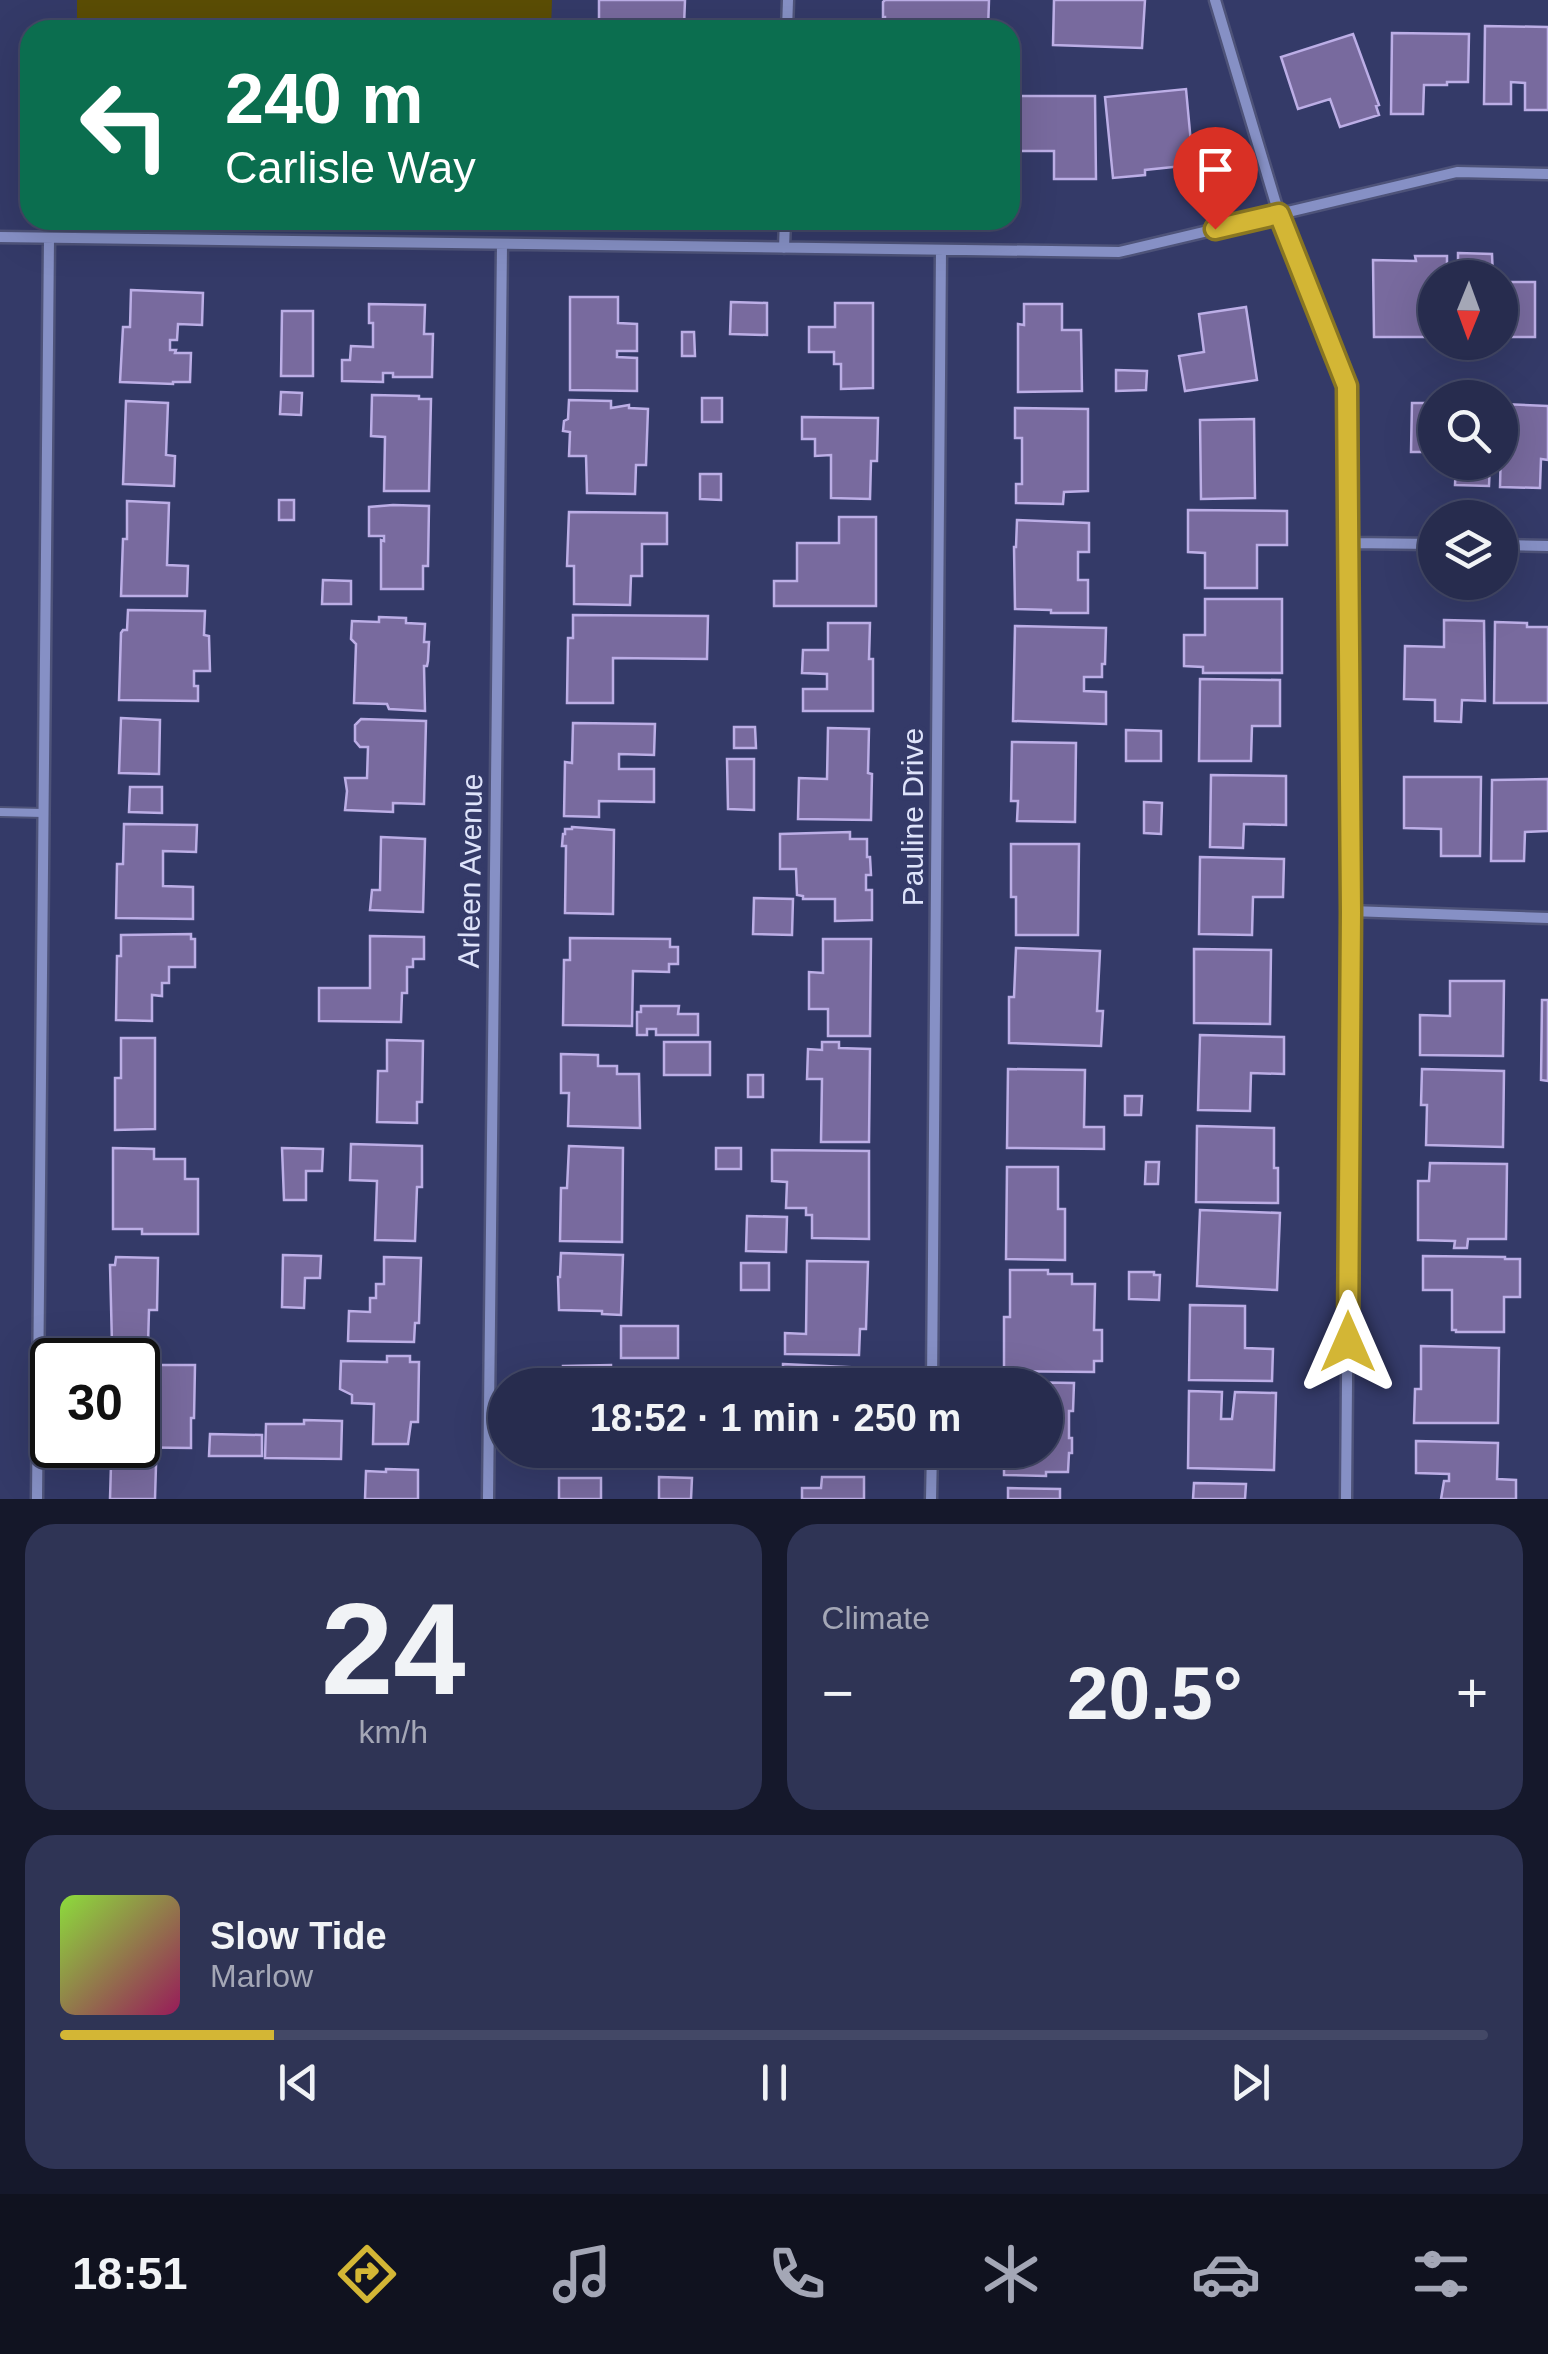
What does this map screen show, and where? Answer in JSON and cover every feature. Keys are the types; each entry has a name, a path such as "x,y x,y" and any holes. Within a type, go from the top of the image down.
{"street":[{"path":"1215,0 1279,214 1347,386 1351,912 1346,1499"},
{"path":"0,237 1119,252 1457,172 1548,174"},
{"path":"784,248 785,230"},
{"path":"36,1499 49,238"},
{"name":"Arleen Avenue","path":"488,1499 502,244"},
{"name":"Pauline Drive","path":"932,1368 941,250"},
{"path":"1350,543 1418,544"},
{"path":"1518,545 1548,546"},
{"path":"1351,912 1548,918"},
{"path":"932,1468 932,1499"}],"lane":[{"path":"0,812 44,813"}],"shaded area":[{"path":"77,0 552,0 551,20 77,20"}],"building":[{"path":"599,0 685,0 684,20 599,20"},
{"path":"989,0 988,20 885,20 883,2"},
{"path":"1054,0 1145,0 1142,48 1053,45"},
{"path":"1485,26 1548,27 1548,110 1525,110 1525,83 1511,82 1511,104 1484,104"},
{"path":"1392,33 1469,34 1468,82 1424,85 1423,114 1391,114"},
{"path":"1353,34 1379,105 1379,115 1340,127 1330,99 1298,109 1281,57"},
{"path":"1186,89 1193,165 1113,178 1105,97"},
{"path":"1020,96 1095,96 1096,179 1054,179 1054,151 1020,151"},
{"path":"1458,253 1492,254 1492,260 1458,260"},
{"path":"1415,256 1447,256 1447,260 1418,260 1418,337 1374,337 1373,260 1416,261"},
{"path":"1518,282 1535,282 1535,337 1518,337"},
{"path":"131,290 203,293 202,325 178,324 177,340 170,340 170,350 191,353 190,382 120,382 123,327 130,327"},
{"path":"570,297 618,297 618,323 637,324 637,351 617,351 617,357 637,358 637,391 570,390"},
{"path":"731,302 767,303 767,335 730,334"},
{"path":"835,303 873,303 873,388 841,389 841,364 834,364 834,352 809,352 809,327 835,327"},
{"path":"369,304 425,305 424,334 433,334 432,377 393,377 393,373 383,373 383,382 342,381 342,360 350,360 351,346 373,347"},
{"path":"1024,304 1062,304 1062,330 1081,330 1082,391 1018,392 1018,324 1024,325"},
{"path":"1246,307 1257,380 1185,391 1179,356 1204,352 1199,314"},
{"path":"282,311 313,311 313,376 281,376"},
{"path":"682,332 694,332 695,356 682,356"},
{"path":"1116,370 1147,371 1146,390 1116,391"},
{"path":"281,392 302,393 301,415 280,414"},
{"path":"372,395 431,399 429,491 384,491 385,437 371,436"},
{"path":"702,398 722,398 722,422 702,422"},
{"path":"569,400 611,401 611,408 629,405 648,409 646,465 636,465 635,494 587,493 586,456 569,456 570,432 563,431"},
{"path":"126,401 168,403 166,455 175,456 174,486 123,484"},
{"path":"1412,403 1418,403 1418,452 1411,452"},
{"path":"1518,405 1548,406 1548,460 1541,459 1540,488 1500,487 1500,480 1518,480"},
{"path":"1015,408 1088,409 1088,491 1064,492 1063,504 1016,503 1016,484 1022,484 1022,438 1015,438"},
{"path":"802,417 878,418 877,461 871,461 870,499 831,498 831,455 815,456 815,439 802,439"},
{"path":"1254,419 1255,498 1201,499 1200,420"},
{"path":"700,474 721,474 721,500 700,499"},
{"path":"1455,480 1489,480 1489,486 1455,485"},
{"path":"279,500 294,500 294,520 279,520"},
{"path":"127,501 169,503 167,565 188,566 187,596 121,596"},
{"path":"429,506 428,566 423,566 423,589 381,589 384,536 369,536 369,507"},
{"path":"1188,510 1287,511 1287,545 1257,545 1257,588 1205,588 1205,553 1188,552"},
{"path":"569,512 667,513 667,544 642,544 642,576 631,576 630,605 574,604 574,566 567,566"},
{"path":"839,517 876,517 876,606 774,606 774,581 797,581 797,543 839,543"},
{"path":"1017,520 1089,523 1089,552 1078,552 1078,580 1088,580 1088,613 1015,609"},
{"path":"323,580 351,581 351,604 322,604"},
{"path":"1205,599 1282,599 1282,673 1203,673 1203,667 1184,666 1184,635 1205,635"},
{"path":"128,610 205,611 210,671 194,671 198,701 119,700 121,633 127,630"},
{"path":"573,615 708,616 707,659 613,658 613,703 567,703 568,638 573,638"},
{"path":"379,617 406,618 406,623 425,624 424,642 429,642 424,666 425,711 354,703 356,644 351,639 352,621 379,622"},
{"path":"1444,620 1484,621 1485,701 1462,700 1461,722 1435,721 1435,700 1404,699 1405,646 1444,647"},
{"path":"1495,622 1548,627 1548,703 1494,703"},
{"path":"828,623 870,623 873,711 803,711 803,689 827,689 827,674 802,673 803,650 828,650"},
{"path":"1015,626 1106,628 1102,677 1084,677 1084,691 1106,692 1106,724 1013,721"},
{"path":"1200,679 1280,680 1280,726 1252,726 1251,761 1199,761"},
{"path":"121,718 160,720 159,774 119,773"},
{"path":"361,719 426,721 424,804 393,803 393,812 345,810 345,778 367,778 368,747 360,747 355,741 355,725"},
{"path":"573,723 655,724 654,755 619,754 619,769 654,769 654,802 599,801 599,817 564,816 565,762 572,763"},
{"path":"734,727 755,727 756,748 734,748"},
{"path":"828,728 869,729 871,820 798,819 799,778 827,779"},
{"path":"1126,730 1161,731 1161,761 1126,761"},
{"path":"1012,742 1076,743 1075,822 1017,821 1018,801 1011,801"},
{"path":"727,759 754,759 754,810 728,809"},
{"path":"1211,775 1286,776 1286,825 1244,824 1243,848 1210,847"},
{"path":"1404,777 1481,777 1480,856 1441,856 1441,829 1404,828"},
{"path":"1548,779 1548,831 1525,832 1524,861 1491,861 1492,780"},
{"path":"130,787 162,787 162,813 129,812"},
{"path":"1144,802 1162,803 1161,834 1144,833"},
{"path":"124,824 197,825 196,852 163,851 163,886 193,887 193,919 116,918 117,864 123,864"},
{"path":"565,829 614,830 613,914 565,913 566,846 562,846"},
{"path":"850,832 850,839 867,839 871,875 866,875 866,890 872,890 872,920 835,921 835,899 803,899 797,895 796,869 780,869 780,834"},
{"path":"381,837 425,839 423,912 370,910 372,890 380,890"},
{"path":"1011,844 1079,844 1078,935 1016,935"},
{"path":"1200,857 1284,859 1283,897 1253,897 1252,935 1199,934"},
{"path":"754,898 793,899 792,935 753,934"},
{"path":"191,934 191,939 195,939 195,967 169,967 169,983 162,983 162,996 152,995 152,1021 116,1020 121,935"},
{"path":"370,936 424,937 424,959 413,959 413,967 407,967 401,1022 319,1021 319,988 370,988"},
{"path":"570,938 670,939 670,947 678,947 678,964 669,964 669,972 633,971 632,1026 563,1025 564,960 570,960"},
{"path":"823,939 871,939 870,1036 828,1036 828,1009 809,1009 809,972 823,973"},
{"path":"1016,948 1100,951 1097,1011 1103,1011 1101,1046 1009,1043 1009,997 1014,997"},
{"path":"1194,949 1271,950 1270,1024 1194,1023"},
{"path":"1450,981 1504,981 1503,1056 1420,1055 1420,1015 1450,1016"},
{"path":"1542,1000 1548,1000 1548,1081 1541,1080"},
{"path":"641,1006 679,1006 678,1014 698,1014 698,1035 656,1035 656,1029 647,1029 647,1035 637,1035 637,1012 641,1012"},
{"path":"1200,1035 1284,1037 1284,1074 1251,1073 1250,1111 1198,1110"},
{"path":"121,1038 155,1038 155,1129 115,1130 115,1078 121,1078"},
{"path":"387,1040 423,1041 422,1102 417,1102 417,1123 377,1122 378,1071 387,1071"},
{"path":"664,1042 710,1042 710,1075 664,1075"},
{"path":"822,1042 839,1042 839,1048 870,1049 869,1142 821,1142 822,1079 807,1079 808,1049 822,1050"},
{"path":"561,1054 598,1055 598,1066 617,1066 617,1074 639,1074 640,1128 568,1126 569,1093 561,1093"},
{"path":"1008,1069 1085,1070 1084,1127 1104,1127 1104,1149 1007,1148"},
{"path":"1422,1069 1504,1071 1503,1147 1426,1145 1427,1105 1421,1105"},
{"path":"748,1075 763,1075 763,1097 748,1097"},
{"path":"1125,1096 1142,1096 1141,1115 1125,1115"},
{"path":"1197,1126 1274,1128 1278,1203 1196,1202"},
{"path":"351,1144 422,1146 422,1187 417,1187 415,1241 375,1240 377,1181 350,1180"},
{"path":"569,1146 623,1148 622,1242 560,1241 561,1188 567,1188"},
{"path":"113,1148 154,1149 154,1159 185,1159 185,1179 198,1179 198,1234 142,1234 142,1229 113,1229"},
{"path":"282,1148 323,1149 322,1171 306,1171 306,1200 284,1200"},
{"path":"716,1148 741,1148 741,1169 716,1169"},
{"path":"772,1150 869,1151 869,1239 812,1238 812,1215 806,1215 806,1208 786,1208 787,1182 772,1181"},
{"path":"1146,1162 1159,1162 1158,1184 1145,1184"},
{"path":"1430,1163 1507,1164 1506,1239 1468,1239 1467,1248 1454,1248 1455,1241 1418,1240 1418,1181 1429,1181"},
{"path":"1007,1167 1058,1167 1058,1209 1065,1209 1065,1260 1006,1259"},
{"path":"1200,1210 1280,1213 1277,1290 1197,1286"},
{"path":"747,1216 787,1217 786,1252 746,1251"},
{"path":"561,1253 623,1255 621,1315 559,1310"},
{"path":"283,1255 321,1256 320,1278 305,1278 304,1308 282,1307"},
{"path":"1423,1256 1520,1259 1520,1297 1504,1297 1504,1332 1452,1330 1452,1290 1423,1290"},
{"path":"116,1257 158,1258 157,1310 149,1310 148,1338 112,1338 110,1265 115,1265"},
{"path":"384,1257 421,1258 419,1323 415,1323 414,1342 348,1341 349,1311 370,1312 376,1284 384,1284"},
{"path":"807,1261 868,1262 866,1329 860,1329 859,1355 785,1354 785,1333 806,1334"},
{"path":"741,1263 769,1263 769,1290 741,1290"},
{"path":"1010,1270 1048,1270 1048,1274 1072,1274 1072,1284 1095,1284 1094,1330 1102,1330 1102,1361 1094,1361 1094,1372 1004,1368 1004,1317 1010,1317"},
{"path":"1129,1272 1160,1275 1159,1300 1129,1299"},
{"path":"1190,1305 1245,1306 1245,1348 1273,1349 1272,1381 1189,1380"},
{"path":"621,1326 678,1326 678,1358 621,1358"},
{"path":"1421,1346 1499,1348 1498,1423 1414,1423 1415,1389 1421,1389"},
{"path":"387,1356 410,1356 410,1362 419,1362 418,1422 411,1422 408,1444 373,1444 374,1404 352,1403 352,1395 340,1389 341,1361 387,1362"},
{"path":"783,1364 866,1368 783,1368"},
{"path":"160,1365 195,1365 191,1448 160,1448"},
{"path":"611,1365 611,1368 563,1368"},
{"path":"1063,1383 1074,1383 1073,1411 1069,1411 1072,1453 1068,1472 1004,1475 1004,1468 1063,1468"},
{"path":"1189,1391 1222,1392 1221,1419 1232,1419 1235,1392 1276,1393 1274,1470 1188,1468"},
{"path":"304,1420 342,1421 341,1459 265,1458 266,1424 304,1424"},
{"path":"210,1434 262,1435 262,1456 209,1456"},
{"path":"1416,1441 1498,1443 1497,1479 1516,1480 1516,1499 1441,1499 1449,1474 1416,1473"},
{"path":"111,1468 156,1468 155,1499 110,1499"},
{"path":"418,1470 418,1499 365,1499 366,1471"},
{"path":"659,1477 692,1478 691,1499 659,1499"},
{"path":"822,1477 864,1477 864,1499 802,1499 802,1488 821,1488"},
{"path":"559,1478 601,1478 601,1499 559,1499"},
{"path":"1194,1483 1246,1484 1245,1499 1193,1499"},
{"path":"1008,1488 1060,1489 1060,1499 1008,1499"}],"route":[{"path":"1215,229 1279,214 1347,386 1351,912 1348,1342"}]}
